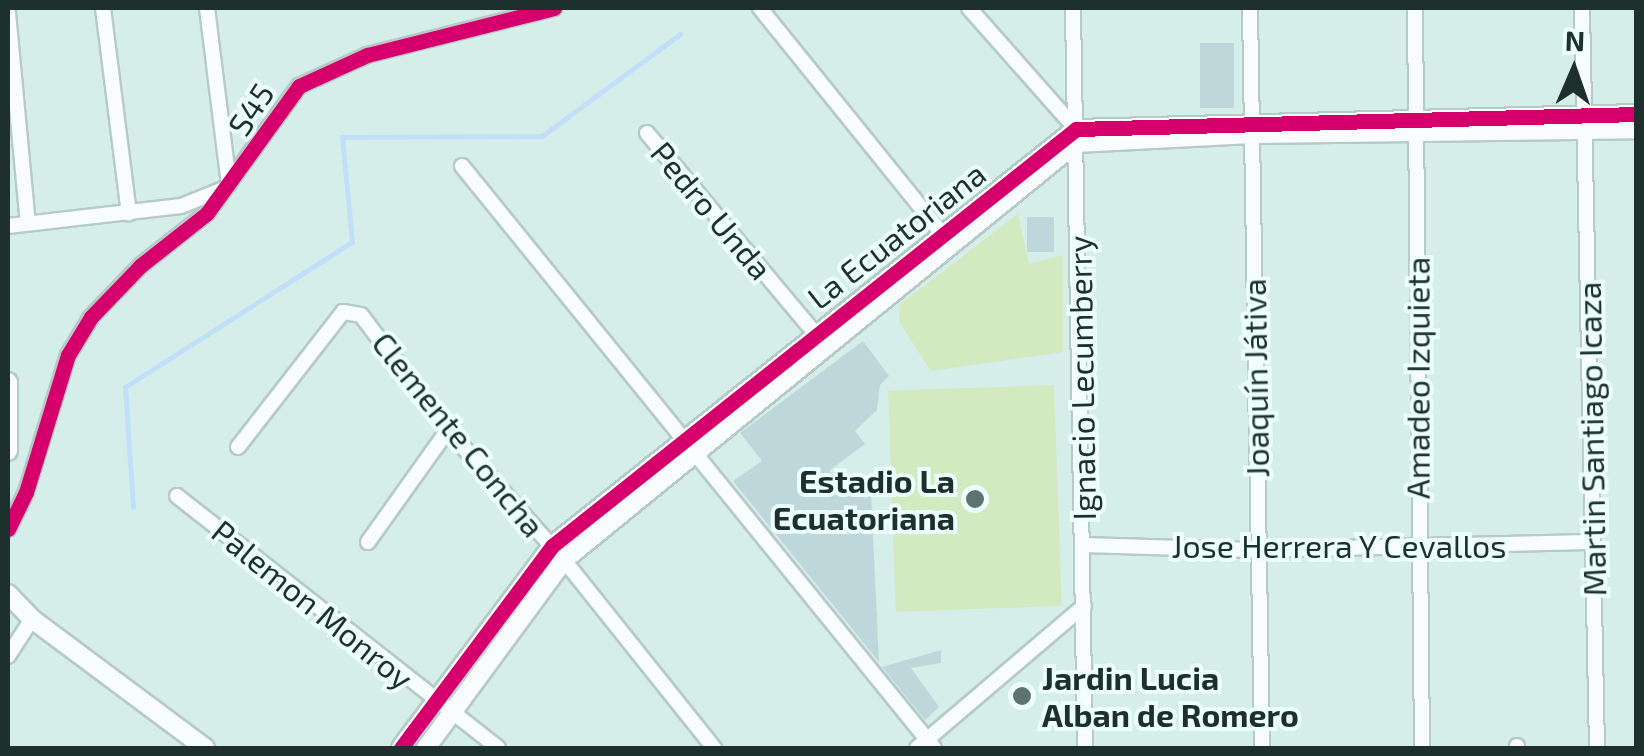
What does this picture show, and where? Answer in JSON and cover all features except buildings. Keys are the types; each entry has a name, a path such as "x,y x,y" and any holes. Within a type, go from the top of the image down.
{"street":[{"path":"103,8 130,213"},
{"path":"8,226 200,203 229,184 207,8"},
{"name":"S45","path":"8,528 26,492 68,355 91,317 140,266 207,213 258,151 286,100 320,74 367,55 554,8"},
{"path":"760,8 948,240"},
{"path":"969,8 1076,136"},
{"name":"Ignacio Lecumberry","path":"1073,8 1085,748"},
{"name":"Joaquín Játiva","path":"1250,8 1262,748"},
{"name":"Amadeo Izquieta","path":"1415,8 1422,748"},
{"name":"Martin Santiago Icaza","path":"1582,8 1597,748"},
{"path":"8,13 28,223"},
{"path":"401,748 558,553 1076,136 1252,127 1584,122 1636,114"},
{"path":"1584,122 1636,130"},
{"name":"Pedro Unda","path":"647,133 815,333"},
{"path":"462,166 692,445 926,745 1084,606"},
{"name":"La Ecuatoriana","path":"692,445 815,333 948,240"},
{"name":"Clemente Concha","path":"238,448 344,312 353,310 448,430 558,553 714,748"},
{"path":"8,382 8,451"},
{"path":"368,542 448,430"},
{"name":"Palemon Monroy","path":"177,496 498,748"},
{"name":"Jose Herrera Y Cevallos","path":"1084,544 1257,550 1593,542"},
{"path":"426,748 558,553"},
{"path":"8,594 35,622 205,748"},
{"path":"8,656 35,622"}],"green space":[{"path":"1018,214 1029,264 1063,255 1063,352 931,371 899,322 900,304"},
{"name":"Estadio La Ecuatoriana","path":"1054,385 1062,606 896,612 888,391"}],"waterway":[{"path":"133,507 125,387 352,242 342,137 542,136 680,34"}],"cycle path":[{"path":"8,529 26,492 68,355 91,317 140,266 207,213 299,86 367,55 554,8"},
{"path":"401,748 552,546 1076,129 1636,114"}],"place":[{"name":"Estadio La Ecuatoriana","path":"975,499"},
{"name":"Jardin Lucia Alban de Romero","path":"1022,696"}]}
